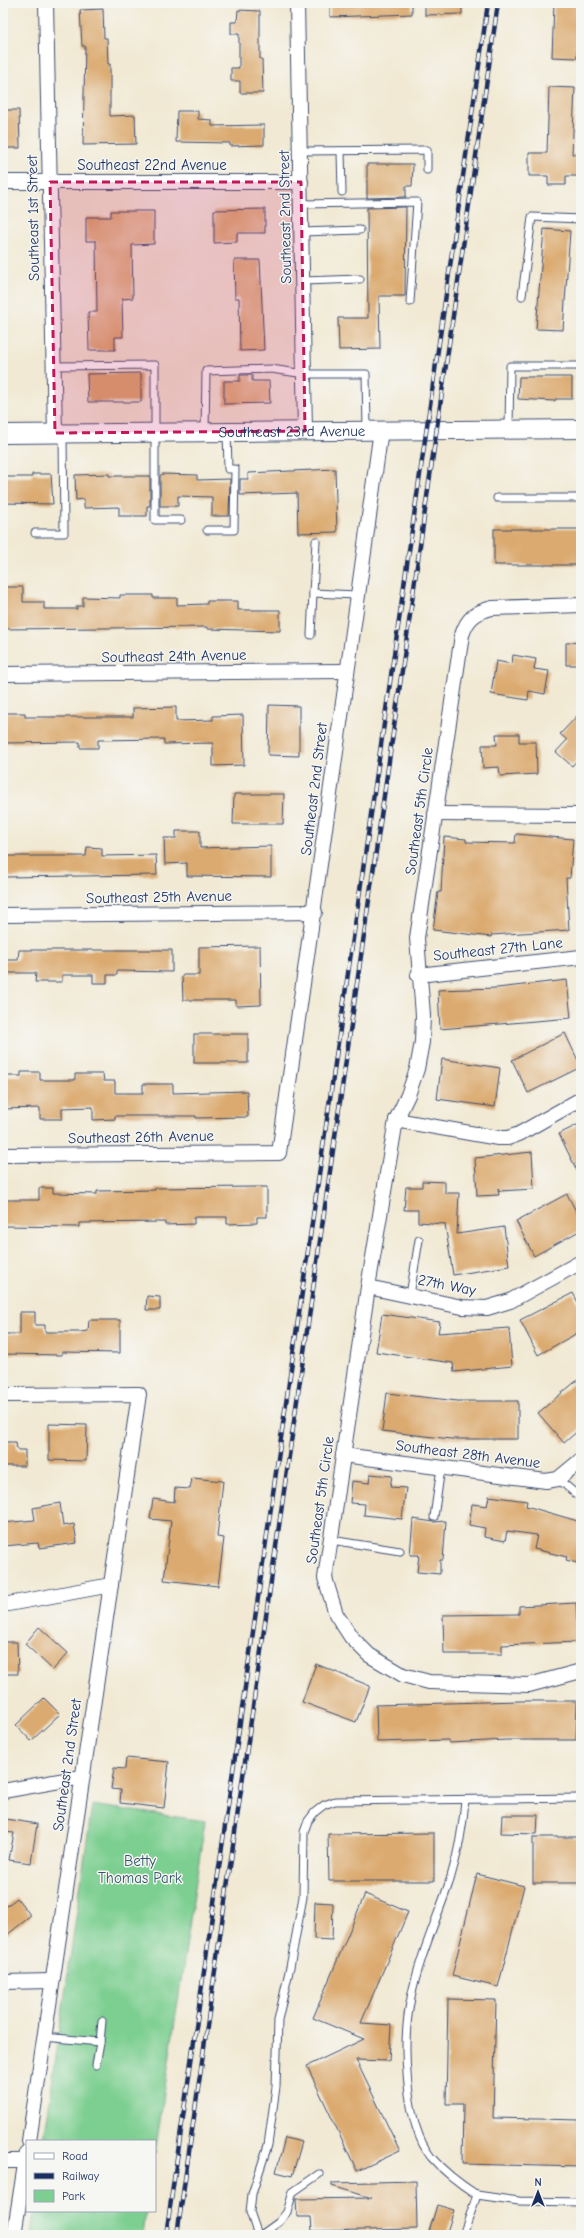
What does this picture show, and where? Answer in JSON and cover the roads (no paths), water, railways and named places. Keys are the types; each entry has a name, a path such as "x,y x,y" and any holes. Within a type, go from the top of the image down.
{"street":[{"name":"Southeast 1st Street","path":"46,3 54,366 59,433"},
{"name":"Southeast 2nd Street","path":"297,3 302,204 305,430"},
{"name":"Southeast 22nd Avenue","path":"3,182 301,182"},
{"name":"Southeast 23rd Avenue","path":"3,434 305,430 581,429"},
{"name":"Southeast 2nd Street","path":"279,1153 315,912 357,595 374,430"},
{"name":"Southeast 5th Circle","path":"581,605 492,608 481,610 472,616 465,625 462,635 417,938 418,975 423,1015 422,1042 417,1069 408,1095 396,1120 368,1287 325,1578 336,1614 359,1646 391,1670 429,1682 529,1685 581,1671"},
{"name":"Southeast 24th Avenue","path":"3,674 346,671"},
{"path":"435,814 581,815"},
{"name":"Southeast 25th Avenue","path":"3,915 315,912"},
{"name":"Southeast 27th Lane","path":"418,975 581,957"},
{"path":"396,1120 498,1138 508,1138 519,1134 581,1099"},
{"name":"Southeast 26th Avenue","path":"3,1155 279,1153"},
{"name":"27th Way","path":"368,1287 462,1307 487,1308 510,1301 581,1262"},
{"name":"Southeast 2nd Street","path":"3,1395 139,1394 29,2140"},
{"name":"Southeast 28th Avenue","path":"343,1455 546,1482 558,1479 581,1460"},
{"path":"3,1605 111,1585"},
{"path":"3,1791 82,1777"},
{"path":"3,1982 52,1981"},
{"path":"3,2161 26,2157 14,2235"}],"lane":[{"path":"300,151 427,150 427,170"},
{"path":"341,151 342,192"},
{"path":"302,204 417,202 410,302"},
{"path":"522,296 532,217 581,219"},
{"path":"302,232 360,230"},
{"path":"303,281 360,279"},
{"path":"54,366 155,365 155,520 181,520"},
{"path":"509,429 510,366 581,366"},
{"path":"205,432 206,371 271,369 305,374 366,374 374,430"},
{"path":"207,530 234,530 235,469 228,469 227,431"},
{"path":"35,533 64,533 59,433"},
{"path":"497,498 581,498"},
{"path":"311,634 316,541"},
{"path":"313,593 357,595"},
{"path":"410,1295 419,1240"},
{"path":"434,1517 441,1468"},
{"path":"558,1479 581,1498"},
{"path":"331,1540 400,1551"},
{"path":"258,2235 250,2212 252,2194 268,2145 276,2087 278,2020 290,1967 303,1897 304,1832 308,1821 315,1812 324,1805 335,1801 581,1798"},
{"path":"465,1800 463,1827 450,1879 433,1925 410,1998 406,2046 407,2086 414,2121 430,2155 450,2177 477,2195 519,2201 581,2202"},
{"path":"96,2065 102,2021"},
{"path":"44,2037 100,2042"},
{"path":"261,2235 279,2222 287,2212 293,2192 319,2174"},
{"path":"463,2235 477,2195"}],"railway":[{"path":"166,2235 488,3"},
{"path":"177,2235 498,3"}],"park label":[{"name":"Betty Thomas Park","path":"140,1870"}]}
